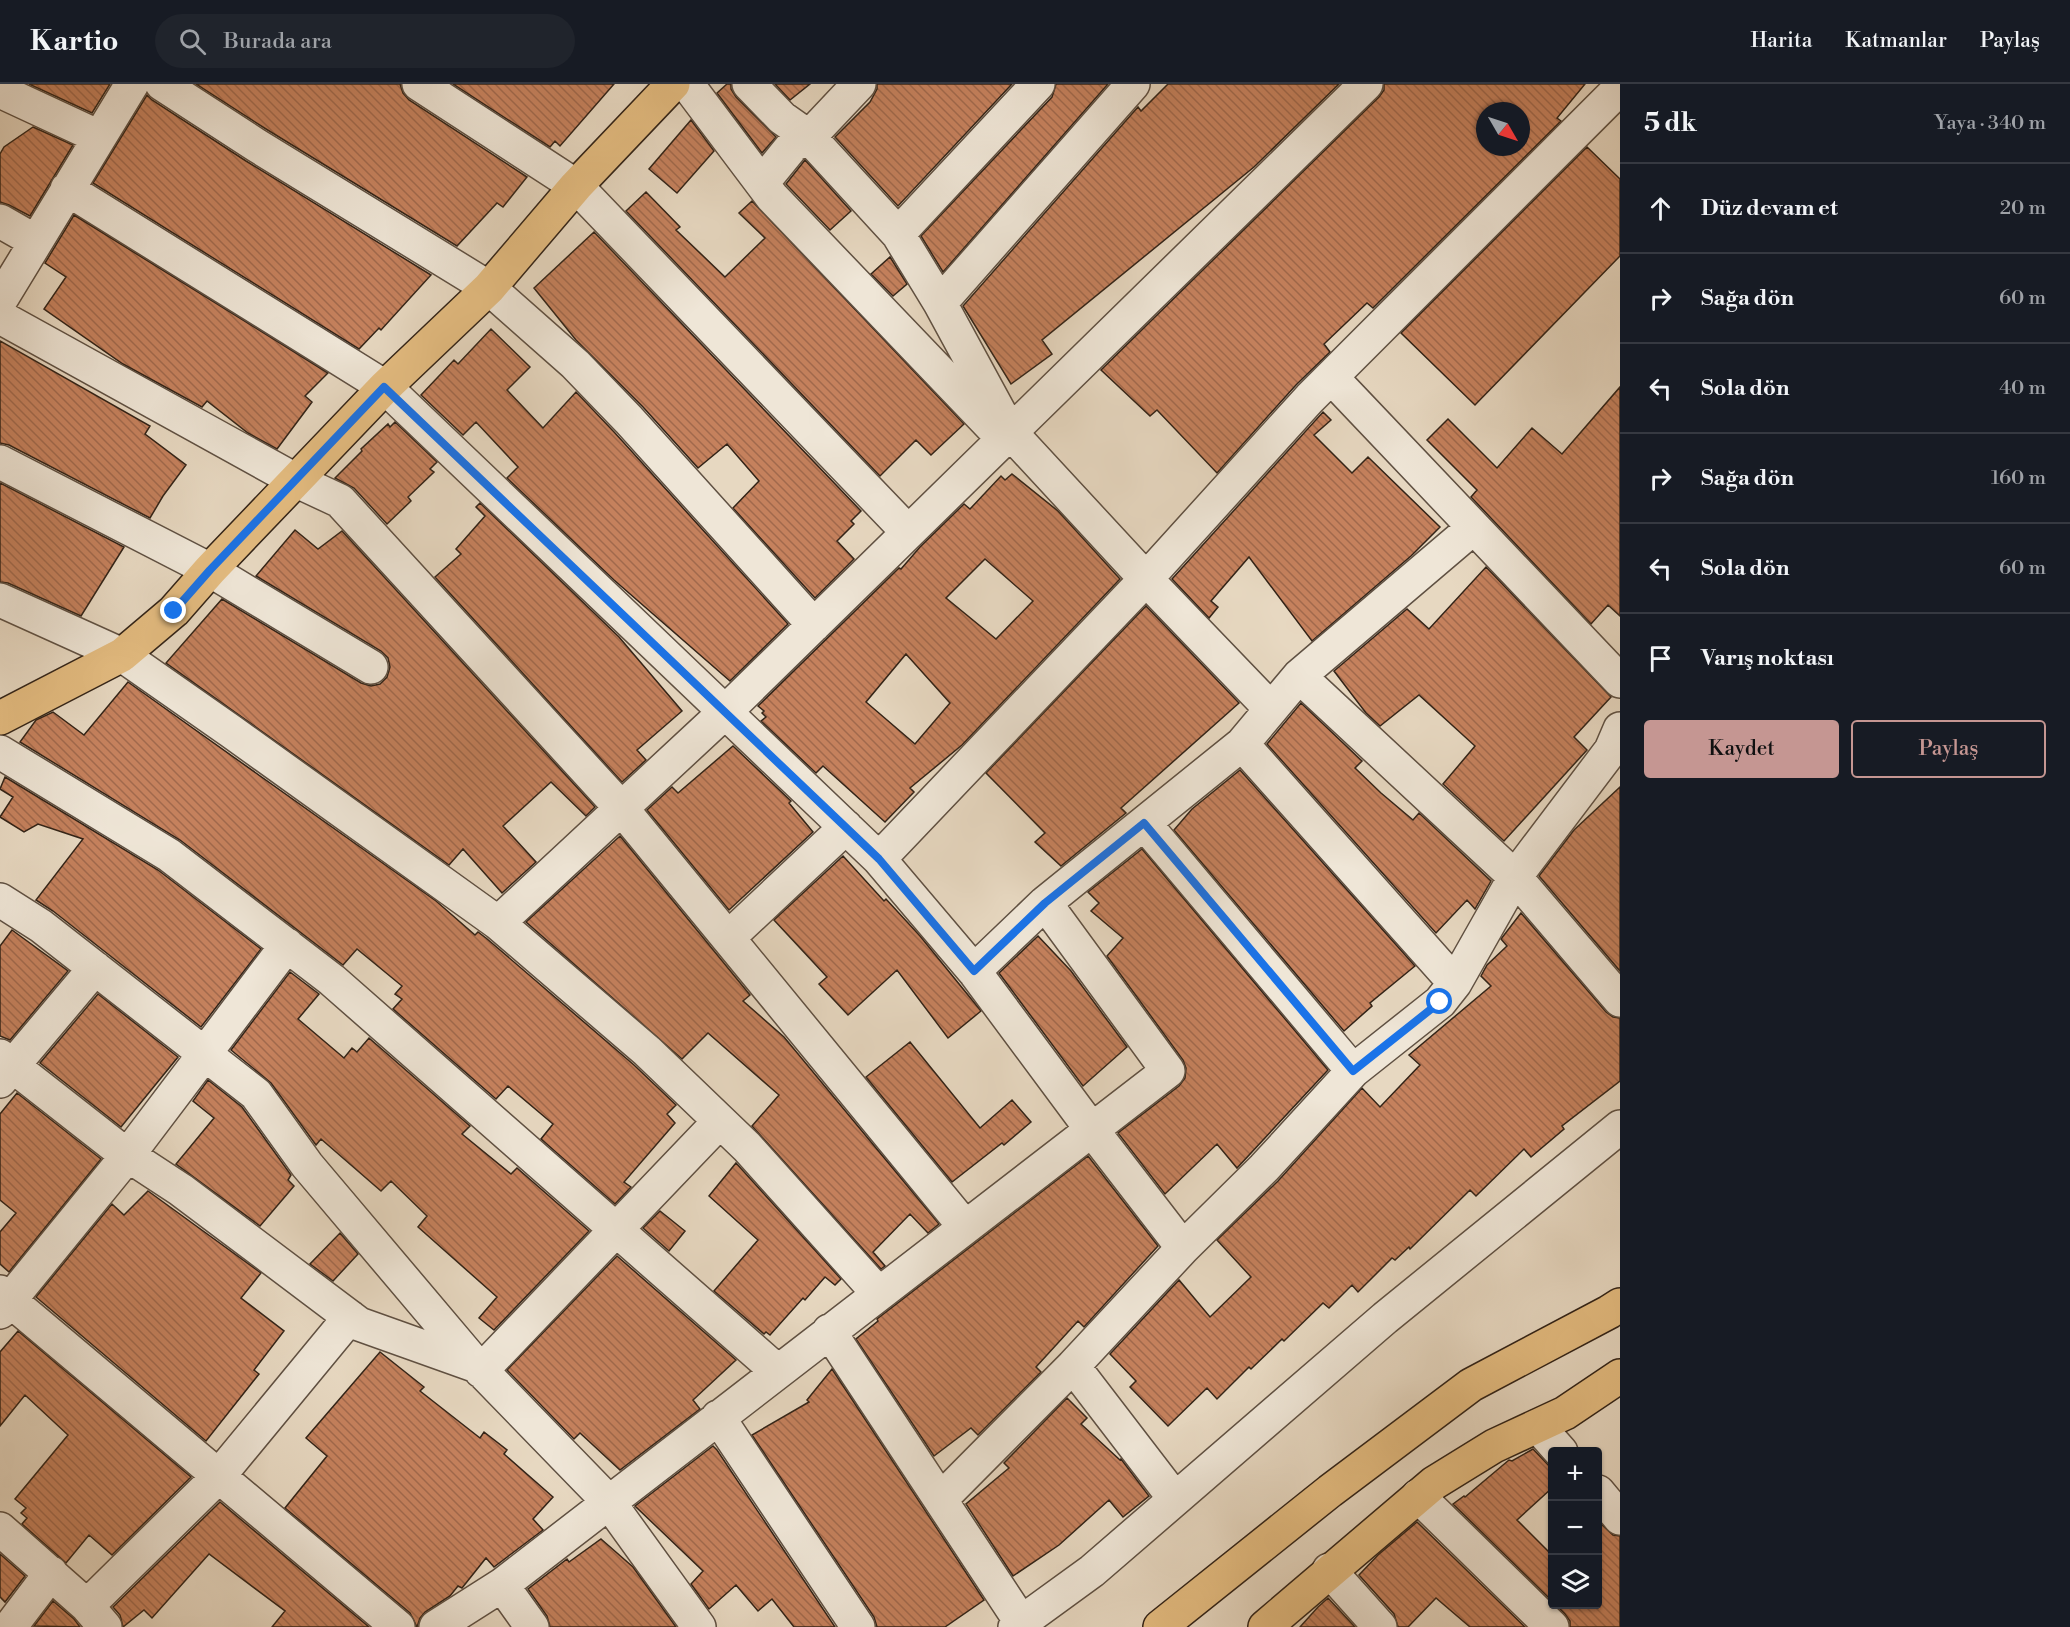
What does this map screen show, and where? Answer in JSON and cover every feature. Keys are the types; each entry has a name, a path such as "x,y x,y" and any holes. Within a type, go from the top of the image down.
{"main road":[{"path":"0,718 122,655 174,611 384,387 489,288 576,186 672,84"},
{"path":"1160,1627 1330,1491 1471,1384 1620,1305"},
{"path":"1264,1627 1434,1483 1494,1446 1565,1413 1620,1376"}],"street":[{"path":"0,301 132,84"},
{"path":"162,84 256,145 489,288 582,372 637,429 814,625"},
{"path":"419,84 576,186 908,532"},
{"path":"687,84 772,196 1271,709"},
{"path":"749,84 782,118 809,137 898,234 940,303 1006,435"},
{"path":"762,183 793,145 809,137 859,84"},
{"path":"898,234 1038,84"},
{"path":"940,303 1133,84"},
{"path":"498,923 725,712 1366,84"},
{"path":"879,859 1146,579 1310,398 1620,88"},
{"path":"0,91 99,137"},
{"path":"67,189 384,387 879,859 974,971 1183,1248"},
{"path":"0,220 35,241"},
{"path":"0,317 295,480 340,501 622,809 965,1227"},
{"path":"1332,378 1620,681"},
{"path":"0,462 210,570 371,667"},
{"path":"974,971 1045,903 1242,744 1299,676 1473,528"},
{"path":"0,600 122,655 498,923 647,1051 747,1147 878,1293"},
{"path":"1299,676 1515,877 1620,1000"},
{"path":"941,1499 1073,1366 1183,1248 1264,1168 1353,1071 1440,1002 1455,983 1515,877 1611,750 1620,729"},
{"path":"1242,744 1455,983"},
{"path":"0,752 169,855 332,980 777,1371"},
{"path":"1144,823 1353,1071"},
{"path":"728,938 846,827"},
{"path":"0,900 41,926 256,1094 307,1165 478,1368 608,1502 699,1627"},
{"path":"436,1627 502,1585 1168,1071 1045,903"},
{"path":"287,945 128,1155 3,1301 218,1476 398,1627"},
{"path":"95,968 4,1067 181,1190 359,1324 478,1368"},
{"path":"478,1368 720,1121"},
{"path":"829,1331 941,1499 1018,1625 1092,1570 1385,1317 1620,1127"},
{"path":"0,1528 96,1617 218,1476 350,1317"},
{"path":"1073,1366 1175,1499"},
{"path":"718,1417 858,1627"},
{"path":"1538,1426 1557,1447"},
{"path":"1418,1496 1552,1627"},
{"path":"1602,1497 1620,1518"},
{"path":"1329,1570 1380,1627"},
{"path":"10,1627 51,1574"},
{"path":"502,1585 532,1627"}],"building":[{"path":"29,84 110,84 92,113"},
{"path":"196,84 400,84 409,100 527,177 503,207 497,203 457,246"},
{"path":"453,84 614,84 560,146 555,141 550,147"},
{"path":"727,84 731,84 736,97 776,137 762,153 717,93"},
{"path":"775,84 810,84 790,100"},
{"path":"877,84 1012,84 898,206 835,137 870,102 877,89"},
{"path":"1056,84 1108,84 943,272 921,236 1052,97"},
{"path":"1168,84 1339,84 1254,167 1042,340 1052,354 1011,384 963,306 1138,107 1141,111"},
{"path":"1384,84 1585,84 1557,118 1561,121 1530,152 1530,102 1476,102 1476,156 1526,156 1373,308 1367,303 1324,344 1330,352 1296,385 1217,473 1157,410 1150,416 1101,370 1384,90"},
{"path":"147,95 246,161 431,275 381,330 379,328 359,349 93,183"},
{"path":"691,120 714,151 677,193 649,169"},
{"path":"33,127 73,145 30,216 0,202 0,154 4,147"},
{"path":"1587,147 1620,179 1620,256 1475,405 1401,333"},
{"path":"805,160 851,211 830,230 786,184"},
{"path":"646,192 680,227 676,230 725,277 765,238 739,213 752,201 964,424 931,455 916,440 880,476 626,211"},
{"path":"74,215 328,373 305,396 312,402 277,449 248,433 207,401 202,407 123,364 44,309 66,277 45,263"},
{"path":"594,232 861,511 851,521 854,524 837,541 854,559 815,598 733,508 759,481 727,444 698,468 643,407 576,340 534,288"},
{"path":"890,257 907,284 893,296 871,274"},
{"path":"491,329 530,367 507,390 543,428 576,392 788,624 730,681 614,580 507,478 518,467 476,422 463,435 421,395 454,360 458,364"},
{"path":"0,341 150,426 145,434 186,465 150,518 9,445 0,443"},
{"path":"1620,387 1620,616 1608,605 1591,624 1471,497 1477,490 1427,440 1448,419 1497,468 1532,428 1562,454"},
{"path":"1323,412 1331,420 1314,435 1352,473 1368,457 1440,527 1411,556 1312,641 1249,557 1211,601 1218,607 1209,618 1172,579"},
{"path":"395,422 437,462 430,469 434,472 408,497 411,501 387,524 354,488 335,478 362,451 361,449 388,424 390,427"},
{"path":"1012,474 1058,511 1120,579 962,745 910,788 914,792 885,822 823,766 816,773 761,721 766,717 762,713 764,711 758,706 899,568 901,569 964,504 970,509 1001,476 1005,480","holes":["985,559 1033,601 996,639 946,598","906,654 950,703 915,744 866,702"]},
{"path":"0,483 124,547 81,616 8,583 0,582"},
{"path":"480,503 619,637 682,711 637,750 646,760 622,782 435,577 461,554 456,549 485,516 476,507"},
{"path":"295,530 318,549 342,531 595,807 586,816 551,782 503,826 536,862 502,893 463,849 449,865 166,663 222,599 361,683 371,686 380,684 387,677 390,667 388,658 381,651 256,576"},
{"path":"1486,567 1611,697 1574,737 1587,750 1504,841 1443,784 1475,746 1419,695 1380,726 1366,713 1334,671 1407,609 1429,629"},
{"path":"1146,606 1239,703 1121,808 1126,813 1061,866 1035,842 1045,833 986,773"},
{"path":"128,682 436,901 475,935 478,932 486,938 634,1065 676,1105 667,1114 675,1123 624,1182 631,1187 615,1204 541,1139 553,1124 508,1086 496,1099 393,1009 402,999 395,994 402,986 357,949 343,965 180,840 20,742 36,720 53,712 84,735"},
{"path":"1301,703 1362,761 1355,768 1381,793 1413,820 1419,813 1491,881 1475,909 1467,900 1436,933 1267,744"},
{"path":"733,746 791,801 789,803 813,832 729,910 647,810 672,787 678,793"},
{"path":"1240,770 1415,966 1370,1003 1372,1006 1344,1031 1174,830 1192,809"},
{"path":"5,777 158,870 261,949 201,1027 36,900 83,839 38,824 24,832 0,817 13,797 0,789"},
{"path":"1620,787 1620,971 1539,876 1574,830"},
{"path":"620,836 750,995 743,1001 784,1037 939,1224 928,1233 910,1214 873,1252 885,1266 881,1269 752,1126 779,1095 708,1033 682,1059 526,922"},
{"path":"1142,849 1328,1070 1237,1168 1217,1144 1165,1194 1118,1133 1179,1086 1185,1078 1186,1068 1183,1060 1107,956 1123,938 1091,911 1099,903 1088,892"},
{"path":"843,856 920,936 981,1011 948,1038 897,970 848,1015 819,984 827,977 774,920"},
{"path":"1521,913 1606,1012 1613,1017 1620,1018 1620,1081 1562,1126 1564,1129 1531,1157 1524,1149 1476,1196 1470,1190 1410,1249 1409,1247 1395,1260 1392,1258 1358,1292 1352,1285 1329,1308 1323,1303 1284,1341 1282,1339 1251,1369 1249,1367 1217,1399 1207,1388 1168,1426 1130,1387 1136,1381 1110,1354 1179,1280 1210,1317 1251,1277 1217,1240 1278,1181 1362,1088 1380,1107 1420,1065 1409,1055 1491,986 1481,976 1487,965 1507,946 1501,939"},
{"path":"12,930 68,971 10,1040 0,1036 0,946"},
{"path":"1038,936 1071,971 1127,1047 1083,1086 999,973"},
{"path":"290,972 319,994 298,1019 344,1058 352,1048 357,1052 369,1038 470,1126 462,1134 511,1174 517,1168 589,1231 494,1330 479,1318 497,1297 418,1227 427,1216 391,1181 381,1191 321,1139 316,1145 271,1083 231,1050"},
{"path":"98,994 178,1057 121,1127 40,1063"},
{"path":"910,1042 980,1128 1012,1100 1031,1122 1004,1145 1002,1143 952,1182 866,1077"},
{"path":"208,1080 242,1107 291,1175 288,1180 294,1186 260,1226 176,1164 214,1118 193,1101"},
{"path":"17,1093 101,1159 9,1272 0,1264 0,1232 16,1213 0,1200 0,1114"},
{"path":"1088,1156 1158,1246 1084,1327 1078,1321 1036,1367 1041,1372 978,1435 971,1428 934,1456 856,1339 878,1321 877,1319"},
{"path":"736,1163 841,1279 835,1285 825,1277 770,1335 766,1332 764,1334 714,1291 758,1240 709,1196"},
{"path":"148,1191 261,1273 241,1298 284,1331 254,1370 259,1374 206,1441 36,1297 112,1204 124,1215"},
{"path":"660,1211 685,1231 669,1251 643,1228"},
{"path":"340,1233 358,1254 333,1281 310,1264"},
{"path":"617,1256 736,1360 693,1400 700,1409 620,1470 580,1433 574,1439 507,1370"},
{"path":"18,1331 191,1477 112,1555 89,1535 66,1563 22,1524 27,1518 21,1513 26,1508 15,1499 68,1435 25,1395 0,1426 0,1352"},
{"path":"380,1352 424,1387 420,1391 480,1438 484,1432 507,1450 504,1454 553,1497 533,1519 543,1530 494,1567 486,1558 462,1588 458,1586 450,1596 425,1612 417,1627 410,1613 285,1508 327,1456 306,1438"},
{"path":"832,1369 984,1600 945,1627 877,1627 874,1617 752,1435 809,1402 807,1400"},
{"path":"1067,1398 1087,1418 1081,1424 1121,1459 1149,1496 1123,1517 1109,1500 1059,1545 1013,1576 966,1504 1009,1468 1004,1463"},
{"path":"713,1446 835,1627 794,1627 772,1599 758,1611 736,1585 709,1609 691,1584 703,1571 635,1506"},
{"path":"1533,1449 1548,1465 1548,1492 1517,1520 1548,1551 1548,1597 1453,1504 1465,1497 1509,1460 1512,1461"},
{"path":"220,1502 369,1627 272,1627 285,1611 209,1554 152,1618 144,1610 123,1627 120,1615 113,1607"},
{"path":"1417,1522 1525,1627 1470,1627 1436,1598 1408,1627 1398,1627 1394,1614 1359,1575 1378,1555"},
{"path":"1602,1525 1613,1535 1620,1536 1620,1627 1570,1627 1570,1621 1560,1609 1602,1609"},
{"path":"601,1539 633,1567 676,1627 550,1627 547,1616 528,1589 567,1559 569,1562"},
{"path":"0,1554 25,1576 5,1602 0,1597"},
{"path":"1328,1598 1355,1627 1300,1627 1318,1607"},
{"path":"53,1601 74,1619 80,1627 34,1626"}],"route":[{"path":"174,611 384,387 879,859 974,971 1045,903 1144,823 1353,1071 1440,1002"}]}
